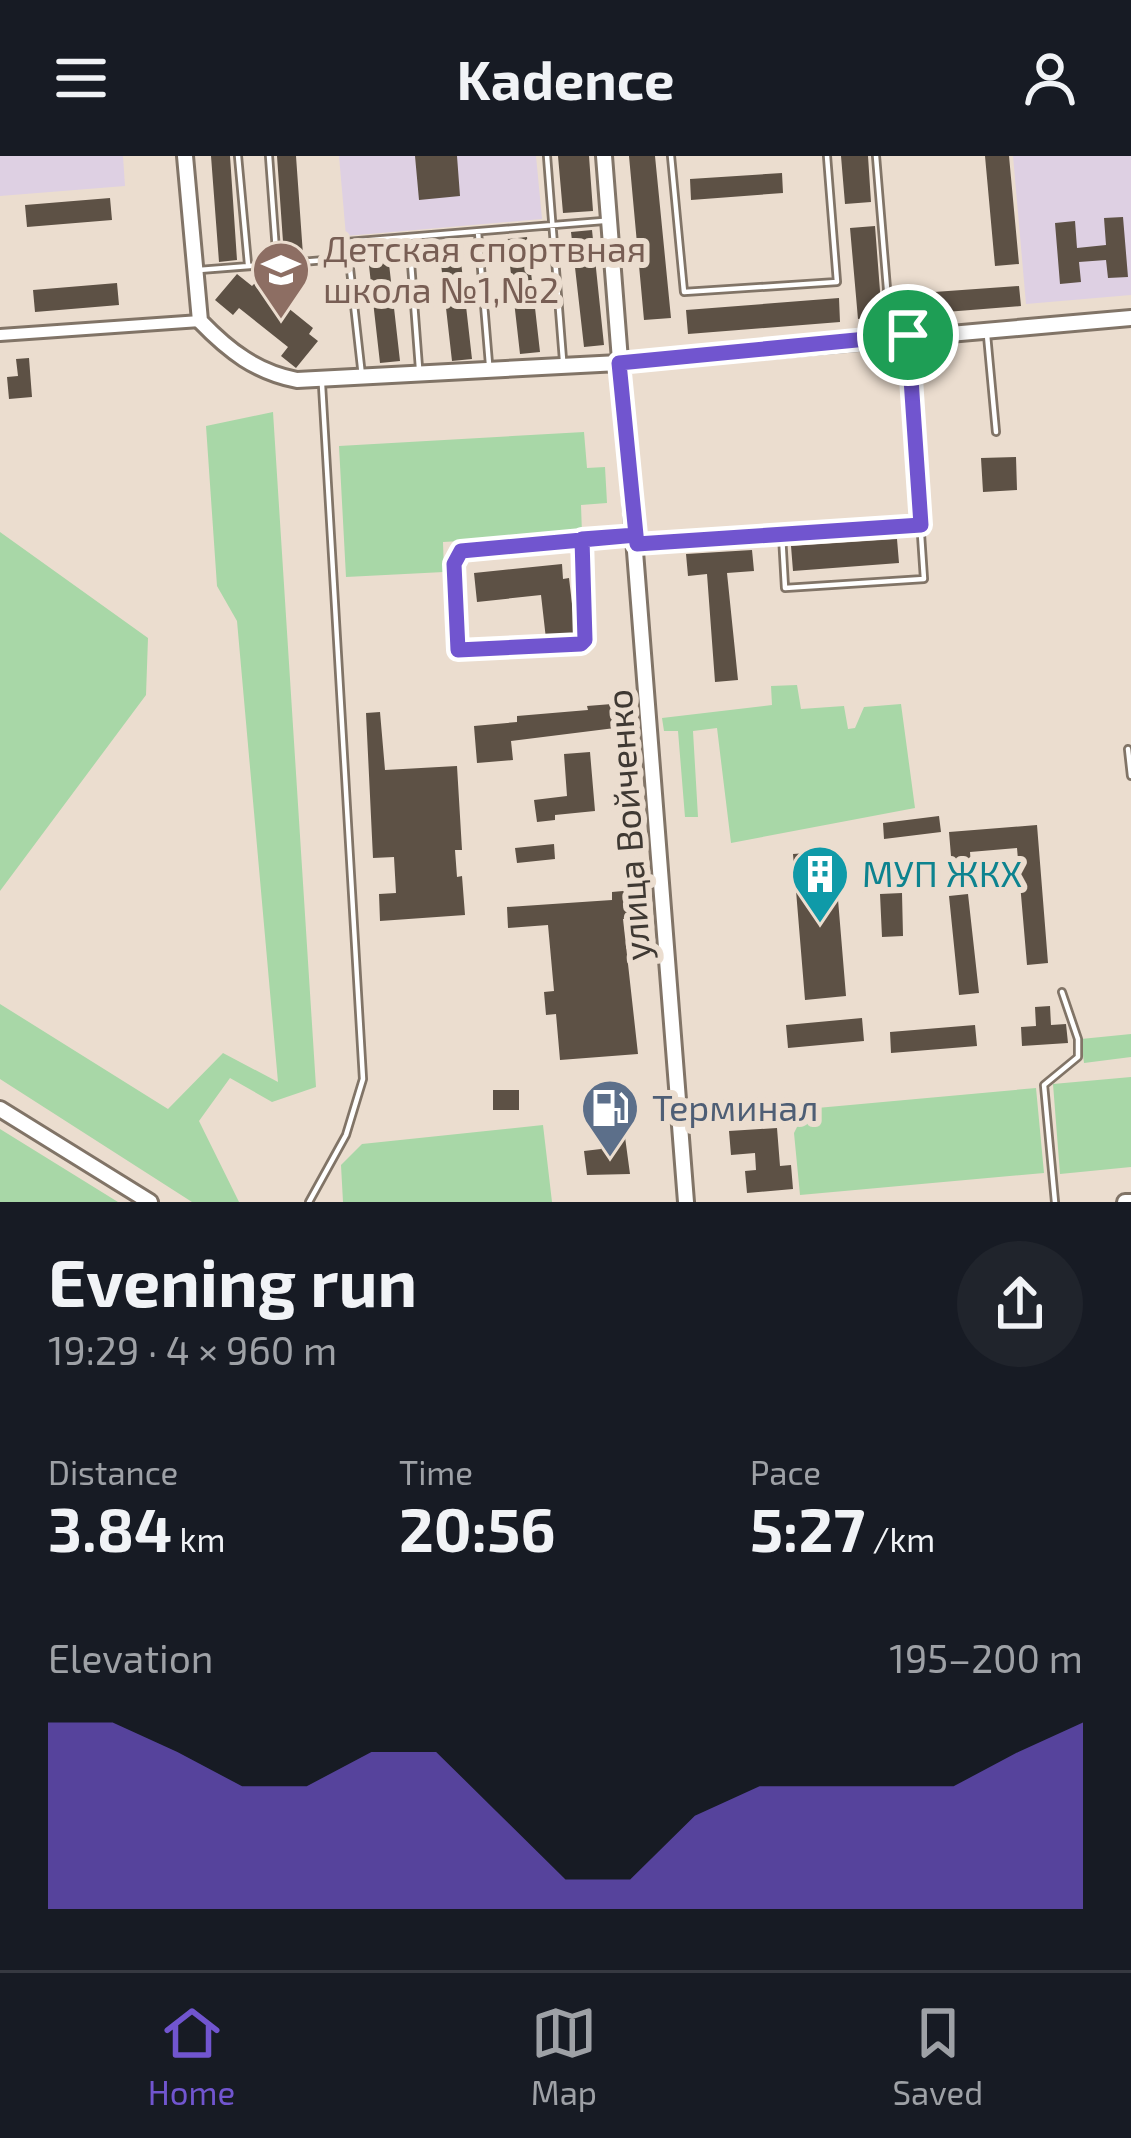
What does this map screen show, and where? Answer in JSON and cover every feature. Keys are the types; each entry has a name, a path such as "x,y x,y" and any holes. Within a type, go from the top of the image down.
{"main road":[{"path":"185,156 200,321 246,362 271,375 297,380 619,363 1131,318"},
{"name":"улица Войченко","path":"604,156 686,1202"},
{"path":"0,1109 150,1202"}],"street":[{"path":"0,335 200,321"}],"lane":[{"path":"238,156 248,266"},
{"path":"269,156 277,264"},
{"path":"547,156 563,366"},
{"path":"670,156 684,292 837,282 827,156"},
{"path":"782,535 785,588 925,579 876,156"},
{"path":"362,377 347,242 608,220"},
{"path":"478,231 489,370"},
{"path":"409,237 419,374"},
{"path":"196,270 349,258"},
{"path":"987,329 996,432"},
{"path":"309,1202 346,1135 363,1079 322,379"},
{"path":"582,539 585,640 581,644 458,650 454,564 461,551 582,539 782,535 921,525"},
{"path":"1129,748 1131,776"},
{"path":"1055,1202 1044,1085 1078,1057 1078,1039 1062,992"}],"shaded area":[{"path":"0,156 123,156 125,186 0,196"},
{"path":"339,156 536,156 542,219 346,236"},
{"path":"1013,156 1131,156 1131,295 1026,304"}],"green space":[{"path":"273,412 316,1087 272,1102 230,1078 199,1121 239,1202 192,1202 0,1079 0,1004 168,1109 223,1053 278,1082 237,621 217,586 206,426"},
{"path":"584,432 587,468 605,467 607,503 581,505 582,534 443,542 444,572 346,577 339,446"},
{"path":"0,532 148,638 146,695 0,891"},
{"path":"797,685 801,709 844,706 848,729 855,728 864,707 901,704 915,808 731,843 717,728 693,731 698,817 685,817 678,731 664,731 662,718 772,705 771,686"},
{"path":"1131,1034 1131,1057 1084,1063 1081,1039"},
{"path":"1131,1077 1131,1167 1060,1174 1053,1084"},
{"path":"1036,1088 1044,1173 800,1195 794,1133 806,1109"},
{"path":"543,1125 552,1202 343,1202 341,1165 362,1144"},
{"path":"0,1129 118,1202 0,1202"}],"building":[{"path":"211,156 230,156 237,260 219,262"},
{"path":"277,156 296,156 303,255 284,256"},
{"path":"415,156 457,156 460,196 419,200"},
{"path":"558,156 589,156 593,211 563,213"},
{"path":"629,156 655,156 671,318 644,320"},
{"path":"841,156 868,156 871,202 845,204"},
{"path":"985,156 1009,156 1019,264 995,266"},
{"path":"782,173 783,193 691,200 690,179"},
{"path":"110,198 112,220 27,227 25,205"},
{"path":"1123,217 1128,277 1108,278 1106,260 1079,262 1081,282 1060,284 1055,223 1075,221 1077,248 1106,245 1104,218"},
{"path":"875,226 882,317 858,319 850,228"},
{"path":"592,230 604,345 584,347 571,232"},
{"path":"527,237 540,352 520,354 507,239"},
{"path":"459,244 472,359 452,361 439,246"},
{"path":"387,246 400,361 380,363 367,248"},
{"name":"Детская спортвная школа №1,№2","path":"237,274 252,286 256,282 313,328 309,334 318,341 296,368 281,356 288,347 239,308 233,315 215,300"},
{"path":"117,283 119,305 35,312 33,290"},
{"path":"1019,286 1021,306 908,315 906,294"},
{"path":"839,298 840,322 688,334 686,310"},
{"path":"29,358 32,397 9,399 7,377 18,376 16,359"},
{"path":"1016,457 1017,490 983,492 981,458"},
{"path":"897,539 899,563 793,571 791,546"},
{"path":"752,550 754,571 727,573 738,680 715,682 707,574 688,576 686,554"},
{"path":"562,564 563,579 569,578 576,638 546,639 541,595 477,602 474,573"},
{"path":"612,704 615,728 511,741 513,760 477,763 474,726"},
{"path":"380,712 385,770 457,766 462,850 455,850 465,915 380,921 379,894 396,893 394,857 373,858 366,713"},
{"path":"590,752 595,811 537,822 534,800 567,796 564,754"},
{"path":"939,816 941,832 884,839 883,823"},
{"path":"1037,825 1048,963 1027,965 1017,848 970,852 971,866 952,868 949,832"},
{"path":"554,844 555,859 517,863 515,848"},
{"name":"МУП ЖКХ","path":"834,851 846,996 805,1000 793,854"},
{"path":"637,882 640,918 623,919 638,1054 560,1060 556,1014 546,1015 544,992 554,991 548,925 508,928 507,907 612,900 612,892 623,891 622,883"},
{"path":"902,893 903,936 882,937 880,894"},
{"path":"968,894 979,993 959,995 949,896"},
{"path":"1050,1006 1051,1025 1066,1024 1068,1043 1022,1046 1021,1027 1036,1026 1035,1007"},
{"path":"862,1018 864,1041 788,1048 786,1025"},
{"path":"975,1025 977,1046 891,1053 890,1032"},
{"path":"493,1090 519,1090 519,1110 493,1110"},
{"path":"777,1128 780,1166 791,1165 793,1189 747,1193 745,1171 756,1170 755,1153 731,1155 729,1131"},
{"path":"625,1137 630,1174 587,1175 584,1151 601,1149 600,1141"}],"place":[{"name":"Детская спортвная школа №1,№2","path":"281,321"},
{"name":"МУП ЖКХ","path":"820,925"},
{"name":"Терминал","path":"610,1159"}],"route":[{"path":"908,335 619,363 636,535 582,539 585,640 581,644 458,650 454,564 461,551 582,539 636,535 637,544 921,525 908,335"}]}
